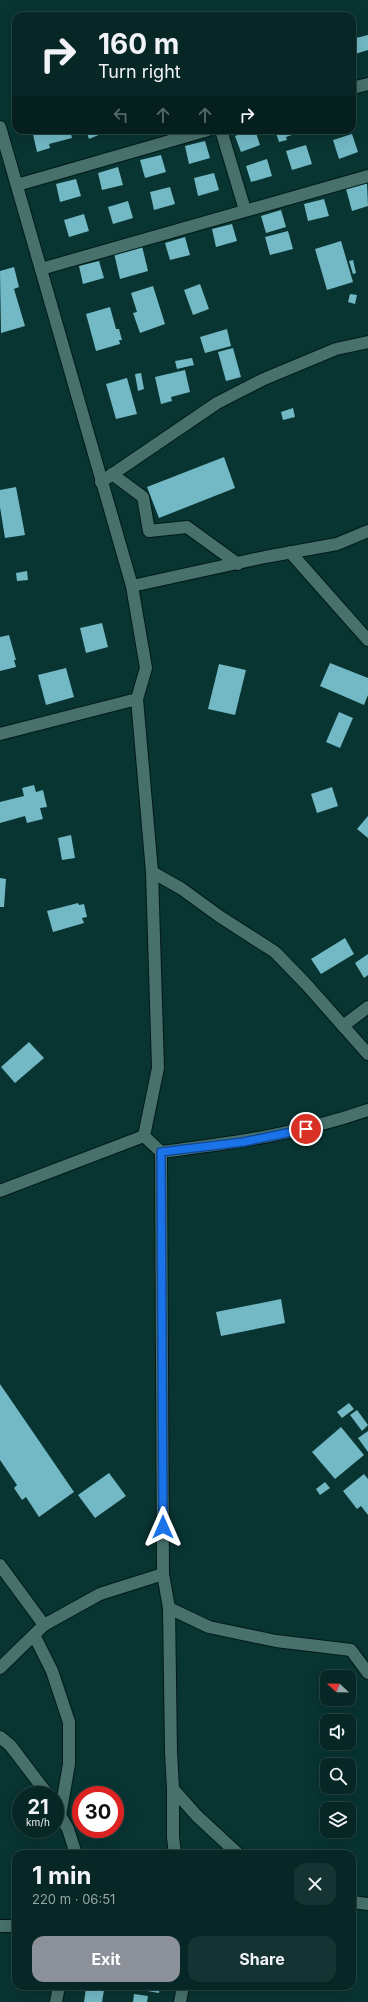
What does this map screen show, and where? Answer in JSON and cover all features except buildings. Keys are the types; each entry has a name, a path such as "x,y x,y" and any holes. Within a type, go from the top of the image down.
{"street":[{"path":"356,87 368,84"},
{"path":"0,127 132,586 146,668 137,699 152,872 158,1068 144,1136"},
{"path":"17,185 194,134"},
{"path":"222,134 245,210"},
{"path":"41,269 368,176"},
{"path":"101,482 217,403 264,380 336,349 368,342"},
{"path":"112,474 143,497 149,531 187,527 238,564"},
{"path":"132,586 290,552 337,544 368,531"},
{"path":"290,552 368,640"},
{"path":"0,734 137,699"},
{"path":"152,872 182,889 219,916 275,952 306,984 368,1054"},
{"path":"343,1026 368,1006"},
{"path":"161,1152 276,1136 347,1118 368,1110"},
{"path":"144,1136 161,1152 163,1574 169,1608 171,1752 175,1850"},
{"path":"0,1191 144,1136"},
{"path":"0,1565 44,1624"},
{"path":"0,1668 44,1624 100,1594 163,1574"},
{"path":"169,1608 209,1627 276,1641 351,1650 368,1673"},
{"path":"34,1635 52,1671 69,1722 69,1764 64,1786"},
{"path":"0,1737 10,1745 41,1786"},
{"path":"173,1789 197,1816 234,1850"},
{"path":"64,1822 75,1850"},
{"path":"356,1902 368,1904"},
{"path":"0,1926 12,1926"},
{"path":"56,2002 58,1990"},
{"path":"180,2002 182,1990"}],"route":[{"path":"163,1527 161,1152 243,1142 306,1129"}]}
